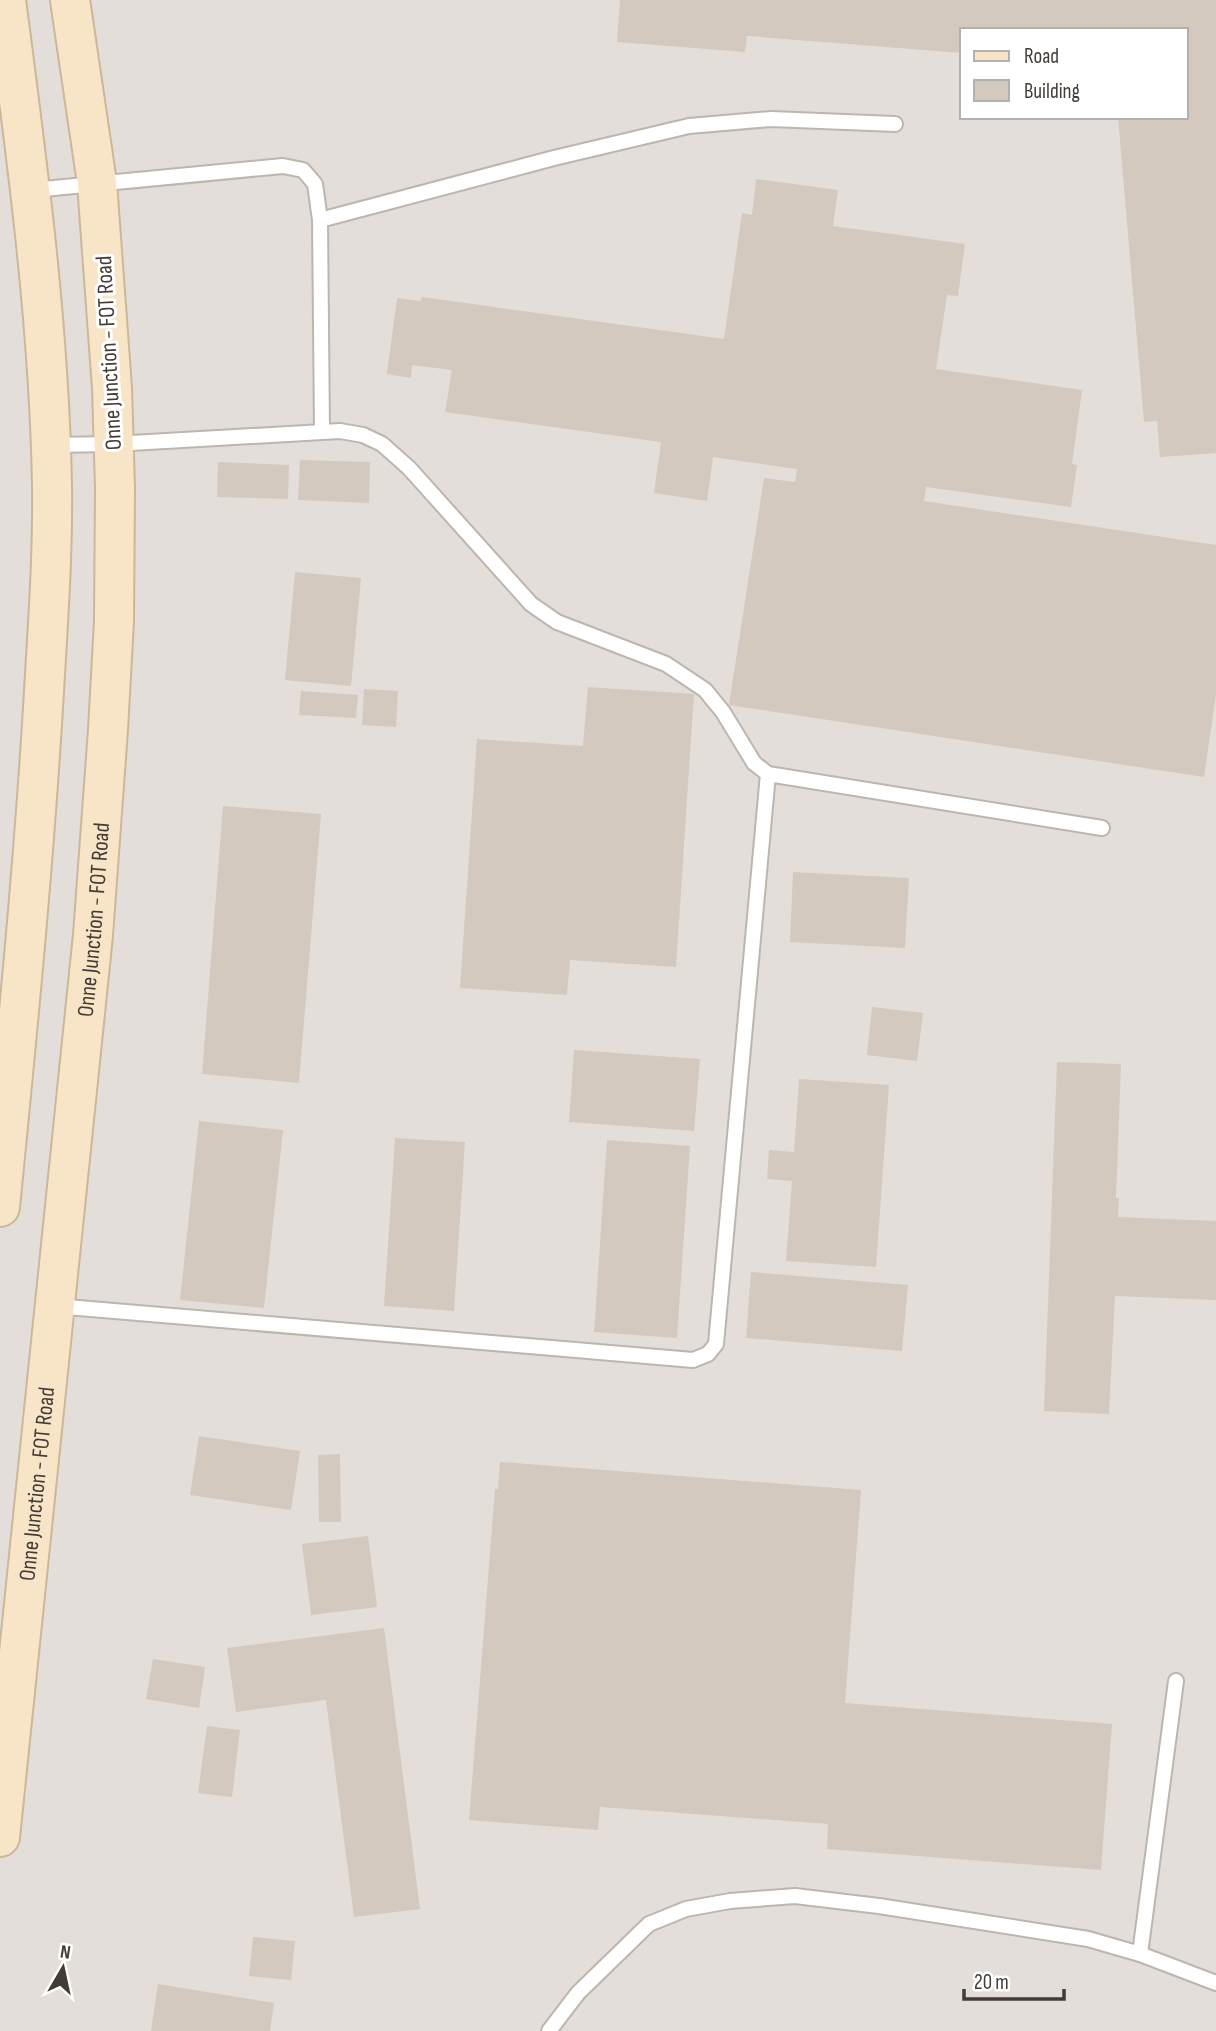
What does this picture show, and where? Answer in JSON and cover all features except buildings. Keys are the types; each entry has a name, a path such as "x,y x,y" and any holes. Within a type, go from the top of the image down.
{"street":[{"path":"0,1207 37,814 52,485 48,390 31,190 6,0"},
{"name":"Onne Junction - FOT Road","path":"0,1837 93,935 114,621 112,388 97,183 70,0"}],"lane":[{"path":"320,220 554,158 689,127 771,120 895,124"},
{"path":"31,190 283,166 303,170 315,184 320,220 322,432"},
{"path":"50,445 114,444 340,430 363,435 382,444 409,468 531,604 557,622 666,664 705,690 723,712 754,763 768,774 1102,828"},
{"path":"55,1307 693,1360 708,1354 716,1344 768,774"},
{"path":"1140,1954 1176,1681"},
{"path":"550,2031 578,1993 649,1924 686,1909 730,1901 795,1896 879,1906 1088,1939 1140,1954 1216,1983"}],"shaded area":[{"path":"0,0 1216,0 1216,2031 0,2031"}]}
